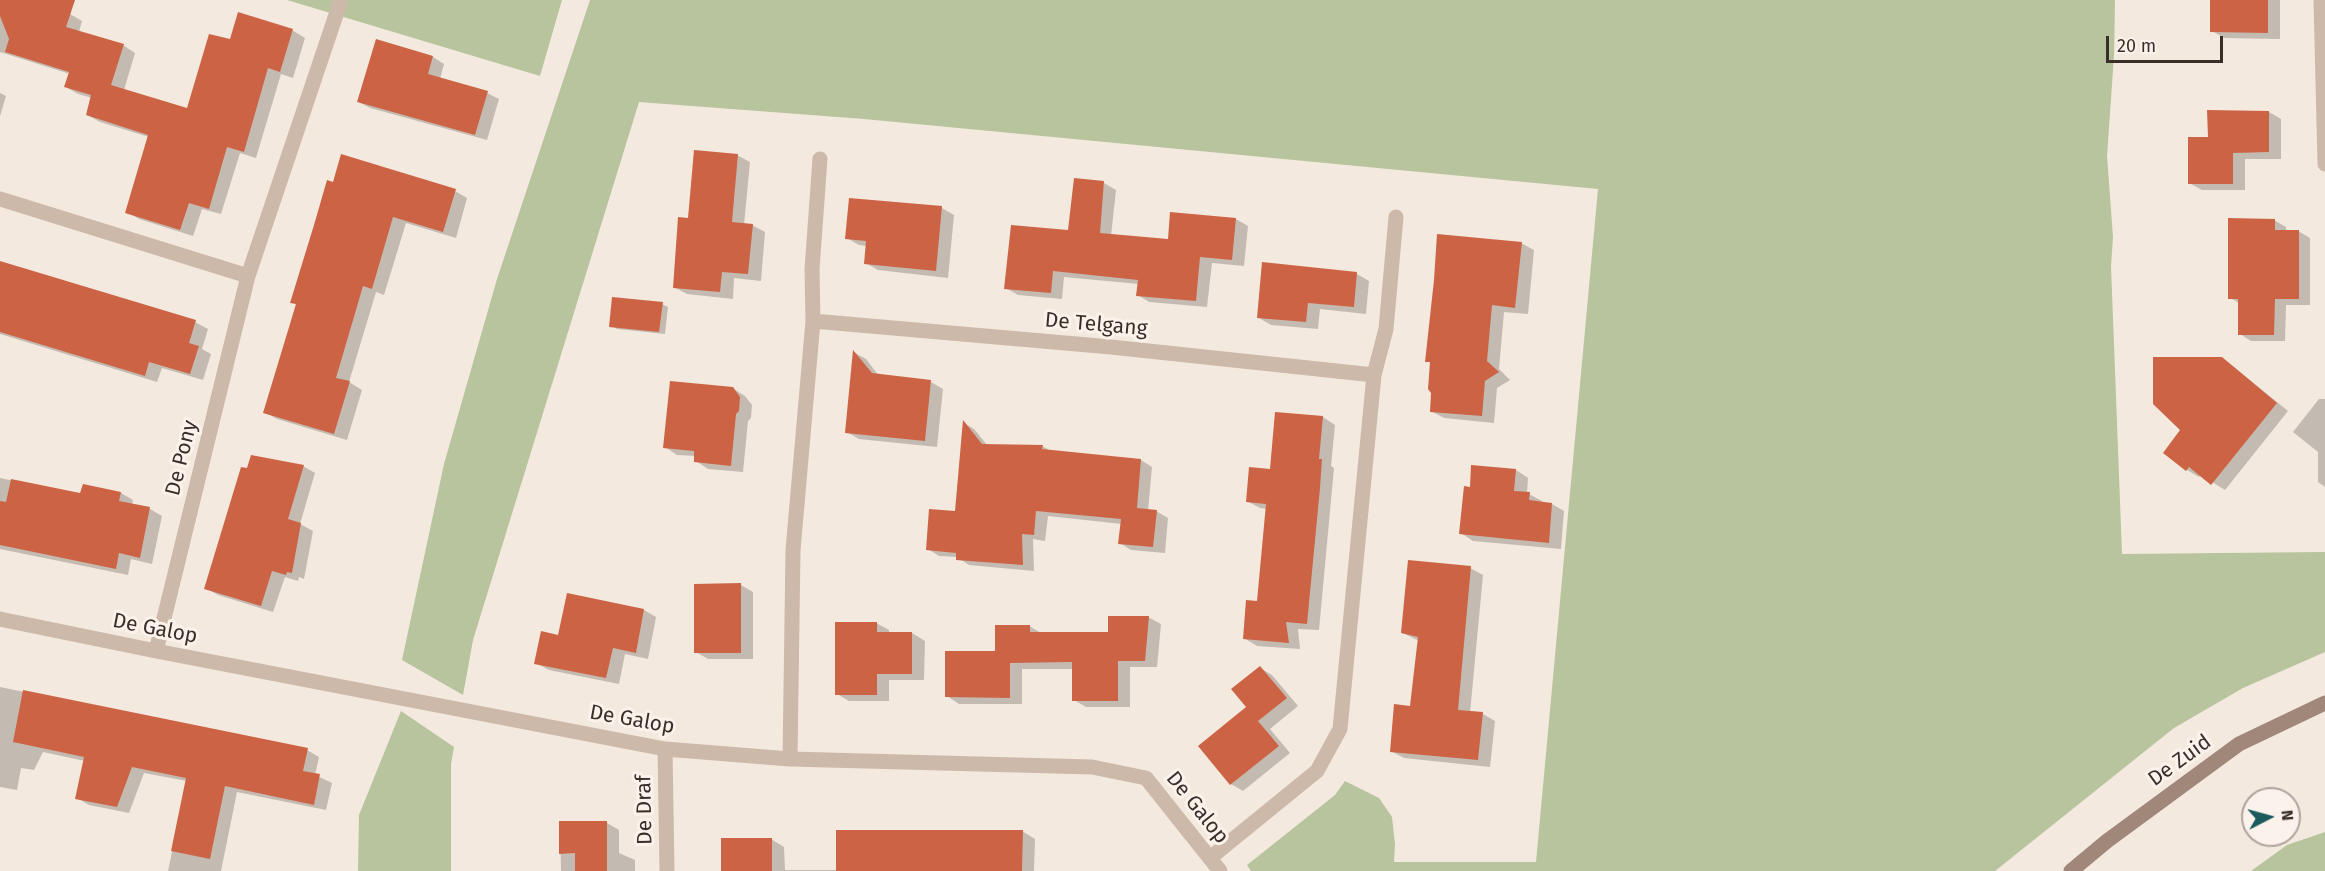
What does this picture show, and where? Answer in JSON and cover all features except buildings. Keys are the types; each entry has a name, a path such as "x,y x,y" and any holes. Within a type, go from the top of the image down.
{"street":[{"path":"2321,0 2325,164"},
{"name":"De Pony","path":"156,651 248,276 340,3"},
{"path":"790,759 793,550 813,321 812,269 820,159"},
{"path":"0,200 248,276"},
{"path":"1210,858 1317,771 1340,729 1374,375 1386,329 1396,217"},
{"name":"De Telgang","path":"813,321 1111,347 1374,375"},
{"name":"De Galop","path":"0,619 665,748 790,759 1092,767 1146,778 1220,871"},
{"name":"De Zuid","path":"2071,871 2107,841 2239,744 2325,703"},
{"name":"De Draf","path":"665,748 667,871"}],"green space":[{"path":"287,0 562,0 540,76"},
{"path":"590,0 2115,0 2114,56 2107,156 2113,237 2111,266 2122,554 2325,552 2325,652 2243,688 2174,728 1995,871 1251,871 1247,865 1335,795 1345,781 1379,798 1392,817 1394,862 1536,862 1598,189 864,119 639,102 473,640 463,695 402,660 444,464 497,279"},
{"path":"401,711 454,747 451,764 451,871 358,871 359,815"},
{"path":"2325,832 2325,871 2251,871 2284,847 2301,847 2301,840"}]}
